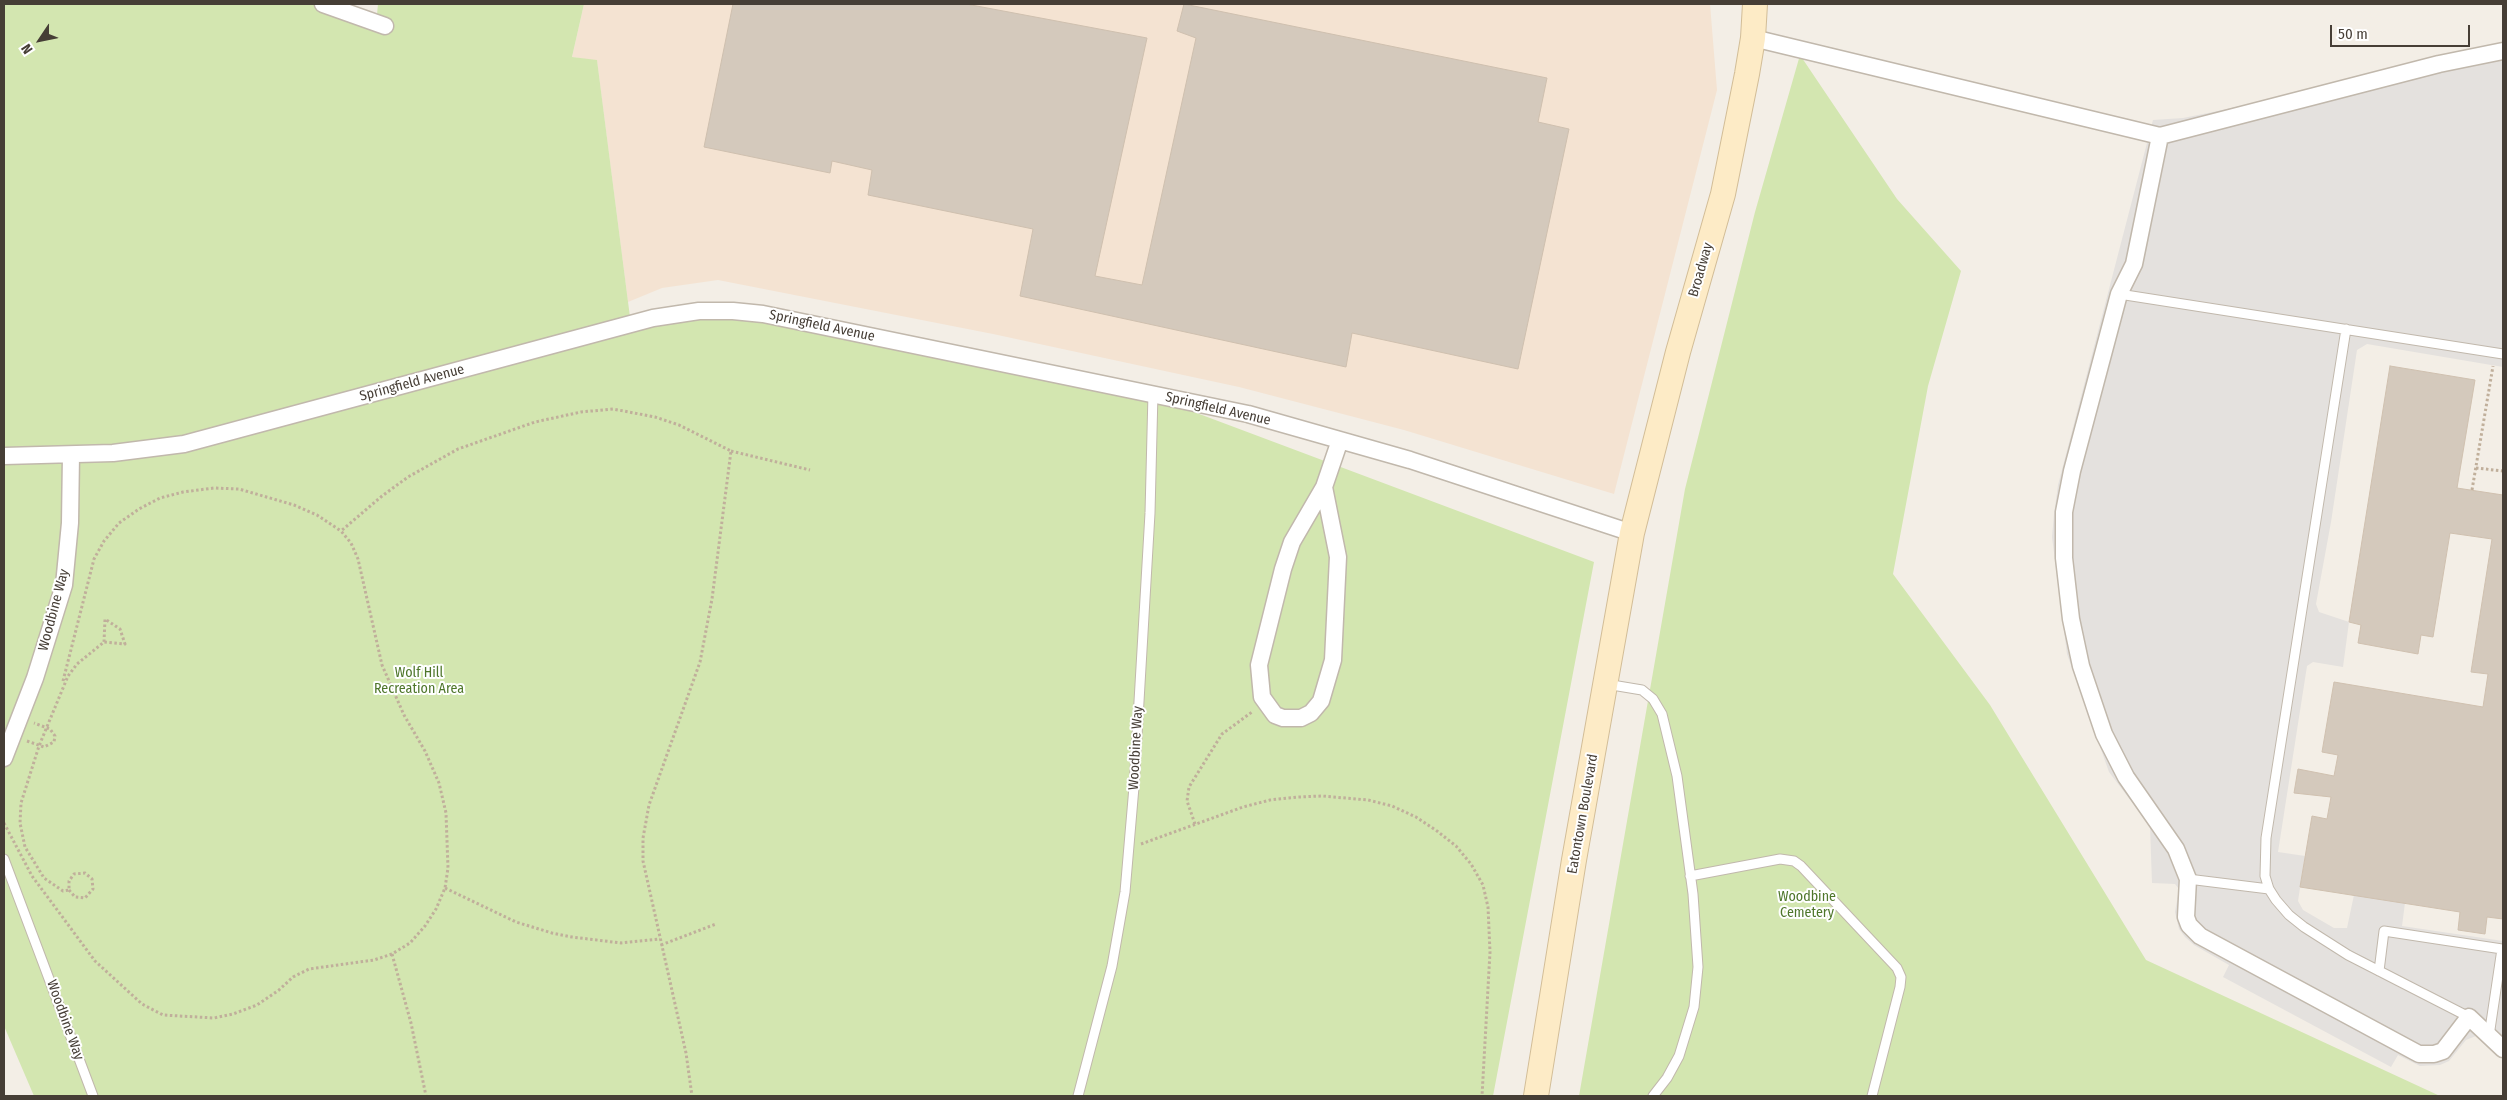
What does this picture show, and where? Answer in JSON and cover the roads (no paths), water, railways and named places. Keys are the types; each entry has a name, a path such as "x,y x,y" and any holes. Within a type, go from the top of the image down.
{"street":[{"path":"323,4 385,26"},
{"name":"Broadway","path":"1632,533 1678,352 1722,194 1753,38 1755,4"},
{"path":"1753,38 2160,136 2439,64 2503,50"},
{"path":"2160,136 2134,264 2119,294 2072,471 2064,512 2065,567 2071,619 2081,666 2104,734 2126,777 2171,840 2188,879 2186,917 2189,925 2200,936 2413,1051 2426,1055 2443,1051 2469,1017 2503,1049"},
{"name":"Springfield Avenue","path":"4,456 113,453 184,444 653,318 699,311 733,311 763,314 1248,414 1464,477 1632,533"},
{"path":"1324,487 1338,557 1333,660 1321,700 1311,713 1302,718 1283,718 1275,715 1266,704 1259,682 1259,665 1283,569 1292,542 1324,487 1340,440"},
{"name":"Woodbine Way","path":"4,758 56,613 64,585 70,523 71,455"},
{"name":"Eatontown Boulevard","path":"1536,1096 1574,860 1632,533"}],"lane":[{"path":"2119,294 2499,354"},
{"path":"2346,329 2266,838 2264,864 2269,889 2289,915 2304,927 2379,971 2469,1017"},
{"name":"Woodbine Way","path":"1078,1096 1121,924 1129,849 1150,513 1153,394"},
{"path":"1606,684 1642,690 1653,699 1662,714 1677,776 1690,876 1698,968 1694,1006 1679,1056 1667,1078 1653,1096"},
{"name":"Woodbine Way","path":"4,859 93,1096"},
{"path":"1690,876 1780,859 1794,861 1801,866 1897,968 1901,977 1900,987 1872,1096"},
{"path":"2188,879 2269,889"},
{"path":"2379,971 2384,931 2502,949 2489,1036"}],"park label":[{"name":"Wolf Hill Recreation Area","path":"419,682"},
{"name":"Woodbine Cemetery","path":"1807,906"}]}
